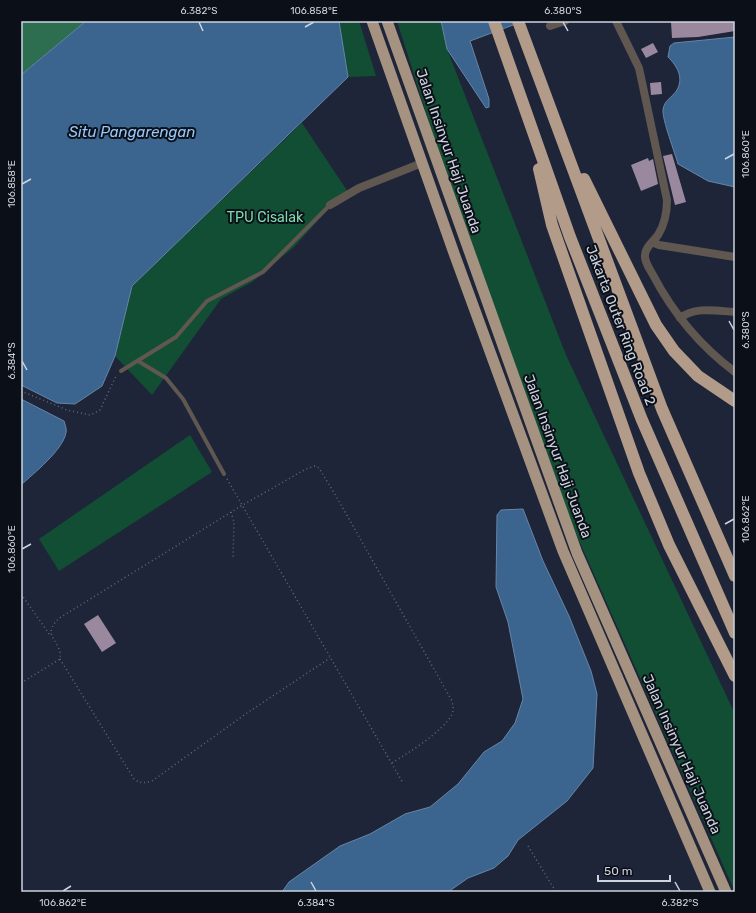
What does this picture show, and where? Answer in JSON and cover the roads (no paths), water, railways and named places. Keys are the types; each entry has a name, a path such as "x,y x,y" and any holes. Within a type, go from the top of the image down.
{"highway":[{"name":"Jalan Insinyur Haji Juanda","path":"372,21 455,256 563,551 710,892"},
{"name":"Jalan Insinyur Haji Juanda","path":"386,21 577,553 726,892"},
{"name":"Jakarta Outer Ring Road 2","path":"494,21 570,237 642,420 735,633"},
{"name":"Jakarta Outer Ring Road 2","path":"518,21 662,409 735,576"},
{"path":"525,112 552,225 639,473 669,545 735,676"},
{"path":"555,118 656,325 674,351 698,376 735,401"},
{"path":"455,256 468,250"}],"street":[{"path":"550,26 565,21"},
{"path":"616,21 639,68 666,194 666,215 660,231 646,251 645,260 659,286 680,318 700,341 735,372"},
{"path":"330,205 358,188 422,163"},
{"path":"652,242 659,245 735,257"},
{"path":"680,318 688,312 696,310 735,312"}],"lane":[{"path":"121,371 176,337 207,301 264,272 330,205"},
{"path":"138,361 166,378 183,399 224,474"}],"water":[{"name":"Situ Pangarengan","path":"86,21 339,21 348,77 132,286 115,356 102,386 75,404 57,403 21,385 21,75"},
{"path":"441,21 524,21 470,41 489,99 489,107 486,108 447,49"},
{"path":"735,37 735,187 708,181 678,164 663,110 667,101 677,90 680,81 677,68 668,57 670,46 674,43"},
{"path":"21,399 64,421 66,433 59,447 53,454 21,485"},
{"path":"523,509 543,561 569,616 591,671 597,694 593,768 567,801 518,840 508,856 494,868 468,878 448,892 282,892 289,882 340,846 370,834 405,814 430,807 458,784 484,752 502,741 515,723 523,699 508,622 496,587 497,515 501,510"}],"park label":[{"name":"TPU Cisalak","path":"265,217"}]}
